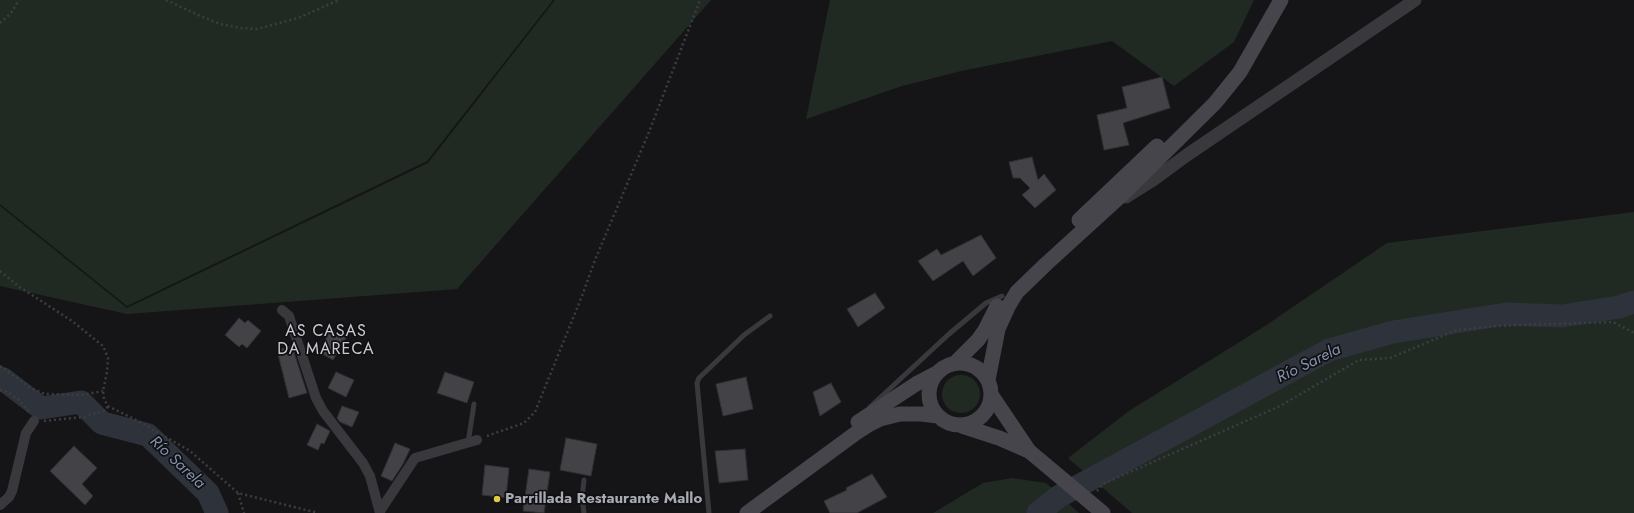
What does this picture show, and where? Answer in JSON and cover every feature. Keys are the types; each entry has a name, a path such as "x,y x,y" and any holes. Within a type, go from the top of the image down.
{"main road":[{"path":"988,380 998,329 1009,305 1028,280 1103,212 1215,103 1240,72 1280,0"},
{"path":"955,363 985,330 1002,296 1022,272 1078,221 1211,94 1253,48"},
{"path":"807,468 818,456 852,426 903,392 945,367 955,363 964,363 980,369 988,380 992,396 1029,451 1103,513"},
{"path":"937,373 931,383 929,393 930,404 943,421 952,425 962,426 999,438 1029,451"},
{"path":"962,426 972,424 981,418 987,411 992,396"},
{"path":"747,513 856,433 880,419 910,414 938,416"}],"street":[{"path":"1103,212 1153,180 1415,0"},
{"path":"1078,221 1104,203 1139,172 1148,168 1158,171 1166,170"},
{"path":"282,310 289,316 316,398 323,411 363,463 370,476 380,512"},
{"path":"0,505 9,497 12,491 26,433 34,421"},
{"path":"380,512 414,458 473,441"}],"lane":[{"path":"852,426 879,398 949,334 986,303 1002,296"},
{"path":"709,513 697,383 699,378 744,334 770,316"},
{"path":"879,398 903,392"},
{"path":"473,441 474,404"},
{"path":"584,480 582,498 584,513"}],"path":[{"path":"0,23 11,12 19,0"},
{"path":"166,0 192,13 220,24 240,28 257,29 298,18 339,0"},
{"path":"473,441 524,423 535,412 598,253 649,132 700,0"},
{"path":"0,271 18,286 72,321 103,346 108,358 107,372 102,391 108,406 190,451 238,493 318,513"},
{"path":"1093,496 1103,484 1280,406 1359,360 1390,358 1457,330 1495,326 1613,322 1634,333"},
{"path":"0,366 31,388 45,394 82,395 102,391"},
{"path":"0,390 8,392 19,400 34,421 84,417 106,410 108,406"},
{"path":"238,493 240,506 244,513"}],"shaded area":[{"path":"0,0 553,0 427,161 127,306 0,204"},
{"path":"555,0 711,0 457,289 127,314 0,286 0,206 127,308 428,163"},
{"path":"830,0 1254,0 1234,42 1174,86 1112,41 961,71 902,86 806,119"},
{"path":"1634,212 1634,513 1132,513 1068,458 1129,411 1265,326 1387,243"},
{"path":"961,375 971,378 977,384 980,394 977,404 971,410 961,413 951,410 945,404 942,394 945,384 951,378"},
{"path":"1012,478 1046,483 1079,513 933,513 983,483"}],"building":[{"path":"1162,77 1170,108 1123,123 1129,145 1104,150 1097,115 1127,108 1122,87"},
{"path":"1032,157 1038,180 1044,174 1056,190 1035,208 1022,195 1030,188 1020,178 1013,178 1009,162"},
{"path":"981,235 996,258 973,276 963,261 933,281 918,261 937,249 941,255"},
{"path":"875,293 885,308 858,327 847,309"},
{"path":"239,318 245,323 248,320 261,331 247,348 242,344 239,347 225,335"},
{"path":"331,329 346,338 333,360 319,352"},
{"path":"292,346 307,393 289,398 277,350"},
{"path":"336,372 354,380 346,397 328,388"},
{"path":"445,372 474,382 467,403 437,393"},
{"path":"746,377 753,409 723,416 716,384"},
{"path":"831,383 841,402 820,416 813,392"},
{"path":"342,406 359,412 352,427 340,422 337,418"},
{"path":"317,424 330,431 324,444 321,443 318,450 307,445"},
{"path":"566,438 597,444 591,476 560,470"},
{"path":"395,443 410,449 403,464 392,481 381,476"},
{"path":"74,446 97,468 82,484 93,496 85,505 50,471"},
{"path":"745,449 748,480 719,483 715,451"},
{"path":"485,465 509,468 506,498 482,495"},
{"path":"529,469 550,472 544,513 523,511"},
{"path":"872,474 887,497 857,513 830,513 824,501 847,490 846,488"}],"waterway":[{"name":"Río Sarela","path":"1038,513 1058,497 1329,350 1393,332 1506,314 1562,316 1619,307 1634,302"},
{"name":"Río Sarela","path":"0,378 41,408 81,402 102,423 148,435 208,493 217,513"}],"place":[{"name":"Parrillada Restaurante Mallo","path":"497,499"}],"district":[{"name":"AS CASAS DA MARECA","path":"326,341"}]}
